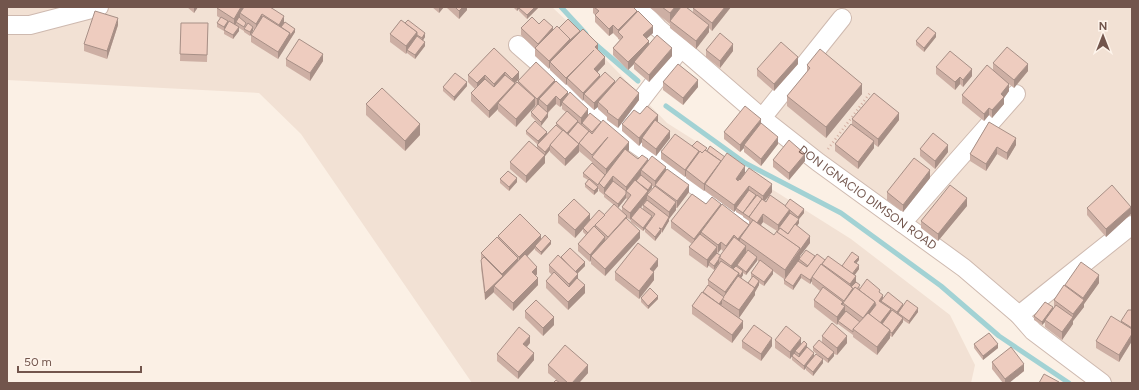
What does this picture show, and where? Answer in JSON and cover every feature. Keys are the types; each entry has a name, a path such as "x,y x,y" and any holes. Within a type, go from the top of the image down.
{"street":[{"path":"7,25 30,25 99,7"},
{"name":"DON IGNACIO DIMSON ROAD","path":"638,7 658,28 762,118 818,162 964,268 1019,315 1033,331 1102,383"},
{"path":"762,118 842,18"},
{"path":"518,45 617,131 745,220"},
{"path":"617,131 681,48"},
{"path":"902,223 1016,94"},
{"path":"1019,315 1132,225"}],"path":[{"path":"818,162 870,93"}],"shaded area":[{"path":"7,7 552,7 587,40 667,123 851,239 950,315 975,365 971,383 472,383 301,134 259,93 7,80"},
{"path":"646,7 1132,7 1132,383 1113,383 1039,326 972,268 759,106"}],"building":[{"path":"241,7 234,19 217,8"},
{"path":"244,7 270,7 284,16 279,25 262,14 256,24 240,13"},
{"path":"455,7 463,7 459,11"},
{"path":"535,7 527,15 519,8"},
{"path":"594,7 633,7 637,11 618,30 613,25 609,29 595,15 599,11"},
{"path":"662,7 675,7 670,13"},
{"path":"681,7 686,7 709,25 696,41 670,21"},
{"path":"725,7 712,23 693,8"},
{"path":"95,11 118,18 107,51 84,44"},
{"path":"638,11 653,26 643,35 649,41 628,62 613,48 623,37 618,32"},
{"path":"263,16 290,33 278,52 251,35"},
{"path":"221,17 228,21 224,27 217,23"},
{"path":"239,17 246,23 244,27 236,22"},
{"path":"532,17 539,24 544,19 553,27 538,44 521,28"},
{"path":"568,19 580,31 570,40 559,28"},
{"path":"401,20 417,32 406,46 390,34"},
{"path":"408,20 425,33 422,38 405,23"},
{"path":"229,21 239,27 233,35 224,30"},
{"path":"285,22 295,29 290,36 290,33 281,27"},
{"path":"181,23 208,23 207,55 180,54"},
{"path":"248,23 253,27 250,32 244,29"},
{"path":"557,26 570,39 549,61 535,48"},
{"path":"928,27 936,33 924,48 916,41"},
{"path":"583,29 598,44 595,47 605,57 594,69 600,75 583,93 567,78 594,50 566,78 550,62"},
{"path":"720,33 733,44 720,61 706,50"},
{"path":"657,35 672,48 649,75 634,62"},
{"path":"417,36 425,42 415,55 407,50"},
{"path":"299,39 323,54 310,73 286,59"},
{"path":"781,42 798,57 774,84 757,69"},
{"path":"1007,47 1028,64 1014,80 993,63"},
{"path":"494,48 519,72 512,79 505,72 494,84 485,75 477,83 468,75"},
{"path":"820,49 862,84 826,127 787,96 810,68 807,65"},
{"path":"950,51 972,69 963,80 960,77 955,82 936,67"},
{"path":"536,62 555,80 537,99 518,81"},
{"path":"678,64 698,80 683,98 663,82"},
{"path":"987,65 1009,84 1001,94 1004,97 992,110 989,108 984,114 962,95"},
{"path":"605,72 615,81 594,103 584,94"},
{"path":"455,73 467,82 454,97 443,87"},
{"path":"505,75 515,83 489,111 471,93 485,79 494,87"},
{"path":"620,77 639,93 618,120 607,112 608,111 598,102"},
{"path":"556,81 568,92 560,100 556,96 547,106 539,99"},
{"path":"517,82 535,98 516,119 498,103"},
{"path":"382,88 420,124 405,141 366,104"},
{"path":"570,92 588,109 581,118 562,102"},
{"path":"874,93 899,113 878,139 852,119"},
{"path":"538,104 548,113 541,122 531,112"},
{"path":"647,106 658,115 639,138 622,124 634,110 640,114"},
{"path":"745,106 761,119 740,145 724,132"},
{"path":"567,111 578,121 567,133 556,123"},
{"path":"590,113 601,122 592,132 582,123"},
{"path":"603,120 629,142 606,169 592,157 608,137 592,155 579,143 589,131 592,134"},
{"path":"655,120 670,131 656,149 642,138"},
{"path":"535,121 547,132 538,141 526,131"},
{"path":"578,122 589,131 579,144 568,134"},
{"path":"989,122 1016,138 1007,153 997,147 986,164 970,154"},
{"path":"761,123 778,137 761,159 744,145"},
{"path":"851,124 874,141 858,162 835,144"},
{"path":"556,125 563,131 545,152 537,145"},
{"path":"563,130 579,144 565,159 550,145"},
{"path":"933,133 948,145 935,161 920,149"},
{"path":"675,134 699,151 685,170 661,152"},
{"path":"789,140 805,154 789,173 773,160"},
{"path":"529,141 545,155 526,176 510,162"},
{"path":"697,141 707,148 702,153 700,151 699,153 699,151 692,146"},
{"path":"710,146 725,157 721,163 721,161 707,151"},
{"path":"625,149 638,159 642,155 648,159 626,187 613,176 604,188 599,183"},
{"path":"705,150 721,161 704,184 686,170 700,151 702,153"},
{"path":"727,153 745,166 736,179 738,181 749,168 772,184 763,196 749,186 734,205 705,184"},
{"path":"652,156 666,167 655,181 641,170"},
{"path":"914,158 930,170 903,205 887,192"},
{"path":"592,163 605,175 598,185 583,173"},
{"path":"667,169 689,185 677,201 655,185"},
{"path":"508,171 517,178 509,187 500,179"},
{"path":"641,175 652,184 648,190 636,181"},
{"path":"589,179 598,187 594,191 585,184"},
{"path":"635,180 648,191 630,213 622,207 631,195 626,191"},
{"path":"613,181 626,191 626,194 618,204 604,193"},
{"path":"950,185 967,198 938,234 921,221"},
{"path":"1112,185 1131,207 1106,229 1087,208"},
{"path":"655,186 676,202 669,212 647,195"},
{"path":"749,190 756,195 743,213 736,208"},
{"path":"692,194 706,204 712,197 721,204 694,239 671,221"},
{"path":"757,195 762,199 749,217 743,213"},
{"path":"770,195 790,209 778,225 763,214 757,223 749,217 762,199 766,202"},
{"path":"574,199 590,214 575,230 558,215"},
{"path":"790,199 804,209 798,217 785,206"},
{"path":"647,200 669,217 662,229 659,228 661,229 655,237 645,228 655,214 643,205"},
{"path":"614,204 627,216 608,237 595,225"},
{"path":"722,204 749,225 738,239 734,235 726,246 721,242 718,245 701,232"},
{"path":"640,207 652,216 643,228 631,218"},
{"path":"599,210 605,215 588,233 583,228"},
{"path":"790,213 799,219 788,234 780,228 779,230 778,229"},
{"path":"520,214 541,235 519,257 498,236"},
{"path":"626,218 640,231 605,269 591,256"},
{"path":"753,220 774,235 777,231 800,248 785,270 740,238"},
{"path":"795,224 810,236 800,250 800,248 777,232 780,228 788,234"},
{"path":"594,226 605,237 590,255 578,244"},
{"path":"700,234 717,247 707,260 689,247"},
{"path":"545,235 551,241 541,252 535,246"},
{"path":"497,237 518,258 502,274 481,253"},
{"path":"734,237 746,246 731,266 719,257"},
{"path":"638,243 658,259 650,269 654,272 639,291 615,272"},
{"path":"570,248 585,262 575,272 561,257"},
{"path":"748,250 757,257 746,272 737,265"},
{"path":"806,250 815,256 808,266 799,259"},
{"path":"852,252 859,257 854,262 859,265 852,274 842,266"},
{"path":"717,253 721,256 714,266 709,262"},
{"path":"525,254 537,267 532,272 538,278 513,303 494,286"},
{"path":"817,254 825,260 810,280 801,274 793,286 784,280 798,261 807,267"},
{"path":"558,255 578,274 569,284 549,265"},
{"path":"828,256 856,276 850,284 822,264"},
{"path":"484,257 503,276 485,293 481,260"},
{"path":"760,260 773,270 764,282 751,273"},
{"path":"721,261 739,273 725,292 708,280"},
{"path":"1081,262 1099,275 1083,298 1065,285"},
{"path":"821,264 853,288 844,301 812,277"},
{"path":"736,266 743,271 740,276 739,273 733,269"},
{"path":"554,272 569,287 577,278 585,285 568,302 546,281"},
{"path":"738,276 755,288 739,310 722,299"},
{"path":"753,276 759,281 755,288 748,283"},
{"path":"867,279 880,290 879,292 883,295 879,301 891,309 880,323 869,314 876,305 875,302 859,290"},
{"path":"856,282 860,285 857,289 855,287 854,289 851,287"},
{"path":"708,285 724,297 719,304 703,292"},
{"path":"1064,285 1084,300 1073,314 1054,300"},
{"path":"823,287 843,302 841,304 845,306 837,317 814,300"},
{"path":"855,287 875,302 863,318 843,303"},
{"path":"650,288 658,296 648,306 641,298"},
{"path":"702,292 743,321 732,335 692,306"},
{"path":"888,292 903,304 897,312 881,301"},
{"path":"536,300 554,317 543,328 525,311"},
{"path":"907,300 918,308 909,321 898,313"},
{"path":"1045,302 1053,307 1042,322 1034,316"},
{"path":"1056,305 1073,317 1062,332 1045,320"},
{"path":"892,310 903,318 892,333 882,324"},
{"path":"1128,310 1132,310 1132,328 1121,321"},
{"path":"846,311 860,322 853,329 853,332 838,321"},
{"path":"868,313 890,330 877,347 853,329"},
{"path":"1111,316 1132,329 1132,334 1119,355 1096,341"},
{"path":"832,323 847,336 837,348 822,336"},
{"path":"754,325 772,338 761,354 742,341"},
{"path":"786,326 801,338 790,352 775,340"},
{"path":"519,327 530,336 523,344 534,353 518,372 497,354"},
{"path":"989,333 998,344 983,356 974,344"},
{"path":"819,340 834,352 828,359 813,347"},
{"path":"804,341 807,344 799,354 795,351"},
{"path":"565,345 588,365 572,383 568,383 548,365"},
{"path":"807,347 814,353 804,366 792,356 794,353 799,357"},
{"path":"1011,347 1024,364 1005,379 992,362"},
{"path":"816,354 823,359 813,372 806,366"},
{"path":"1044,374 1059,382 1039,383"},
{"path":"556,380 560,383 553,383"}],"waterway":[{"path":"561,7 586,34"},
{"path":"594,43 638,81"},
{"path":"666,106 745,163 841,213 941,286 999,336 1069,383"}]}
